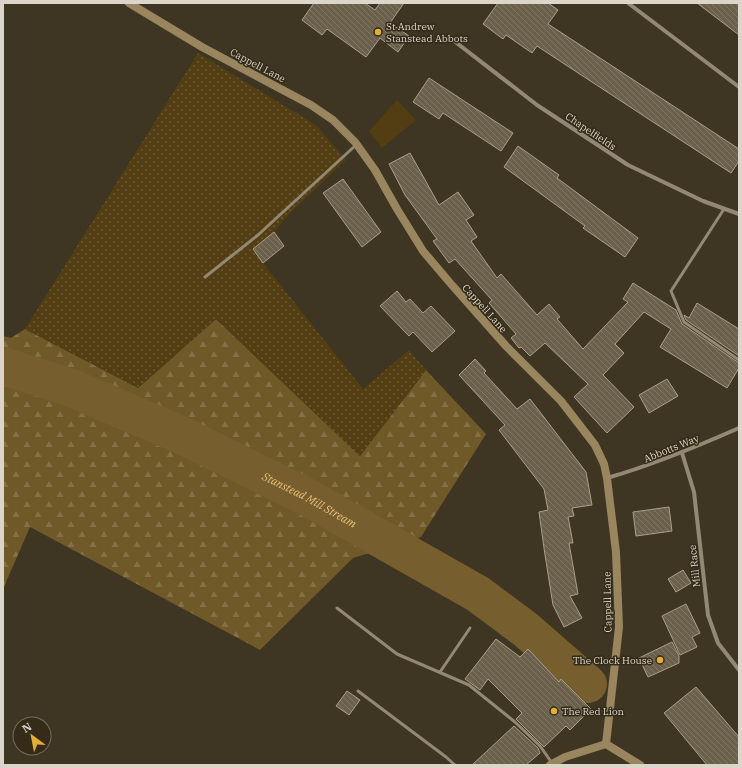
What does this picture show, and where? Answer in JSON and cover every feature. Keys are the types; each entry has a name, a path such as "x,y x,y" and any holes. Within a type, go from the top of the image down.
{"street":[{"name":"Cappell Lane","path":"129,3 202,47 311,104 333,120 376,170 397,209 423,251 506,346 561,401 595,445 604,464 607,478 616,552 619,627 606,744"},
{"path":"628,3 739,87"},
{"name":"Chapelfields","path":"449,37 537,105 628,165 703,202 739,214"},
{"name":"Abbotts Way","path":"607,478 682,453 739,428"},
{"name":"Mill Race","path":"682,453 694,492 708,615 718,643 739,670"},
{"path":"551,764 565,757 606,744 640,765"}],"lane":[{"path":"205,277 258,234 356,145"},
{"path":"724,208 671,291 684,322 739,360"},
{"path":"337,608 397,654 469,686 509,717 540,746 551,764"},
{"path":"440,672 470,628"},
{"path":"358,691 455,765"}],"shaded area":[{"path":"198,53 316,125 346,160 290,213 274,232 284,246 263,263 363,389 409,350 426,370 360,456 216,319 138,388 25,329"},
{"path":"397,100 416,120 382,148 369,131"}],"green space":[{"path":"216,319 360,456 426,370 486,434 421,537 353,558 260,650 30,527 3,589 3,336 11,338 25,329 138,388"}],"building":[{"name":"St Andrew Stanstead Abbots","path":"314,3 365,3 375,10 380,3 404,3 390,23 409,36 398,52 380,38 366,57 327,29 322,35 302,20"},
{"path":"498,3 548,3 558,10 548,24 739,149 739,161 731,173 537,46 532,53 506,35 503,39 483,24"},
{"path":"697,3 739,3 739,35"},
{"path":"429,78 513,133 501,151 443,113 439,119 413,102"},
{"path":"518,146 559,175 557,178 638,238 625,257 583,228 585,226 504,167"},
{"path":"410,153 439,205 458,192 474,215 466,220 477,237 471,241 497,278 501,274 537,315 549,304 560,317 557,319 583,349 628,302 623,299 633,283 676,310 682,324 739,363 739,368 727,388 660,347 671,329 644,312 615,344 624,353 603,375 634,407 607,433 574,397 588,384 545,343 530,356 521,347 519,348 511,338 516,334 489,303 492,300 455,259 449,263 433,241 437,239 405,195 389,164"},
{"path":"343,179 381,232 362,247 323,193"},
{"path":"274,232 284,246 263,263 253,249"},
{"path":"397,291 406,302 410,299 423,313 431,306 455,331 432,352 413,332 409,336 380,306"},
{"path":"697,303 739,329 739,356 686,320 684,315 689,318"},
{"path":"475,359 486,371 484,373 517,409 530,399 586,472 592,505 572,508 574,516 568,517 573,543 569,543 578,594 570,596 582,618 564,627 553,605 545,555 539,512 548,510 544,489 499,430 505,425 459,375"},
{"path":"667,379 678,396 649,413 639,395"},
{"path":"669,507 672,531 636,536 633,512"},
{"path":"683,570 691,583 676,592 668,579"},
{"path":"686,604 700,633 692,637 697,647 680,655 662,616"},
{"path":"496,639 520,657 528,649 559,682 561,679 591,709 570,730 566,726 544,747 516,719 522,713 488,679 480,690 465,679"},
{"name":"The Clock House","path":"672,642 679,656 679,663 648,677 639,658"},
{"path":"696,687 739,737 739,765 707,765 664,713"},
{"path":"347,691 360,700 349,715 336,706"},
{"path":"514,726 538,748 540,753 526,765 472,765"}],"waterway":[{"name":"Stanstead Mill Stream","path":"3,366 69,387 181,435 305,496 478,594 525,629 588,684"}],"place":[{"name":"St Andrew Stanstead Abbots","path":"378,32"},
{"name":"The Clock House","path":"660,660"},
{"name":"The Red Lion","path":"554,711"}]}
